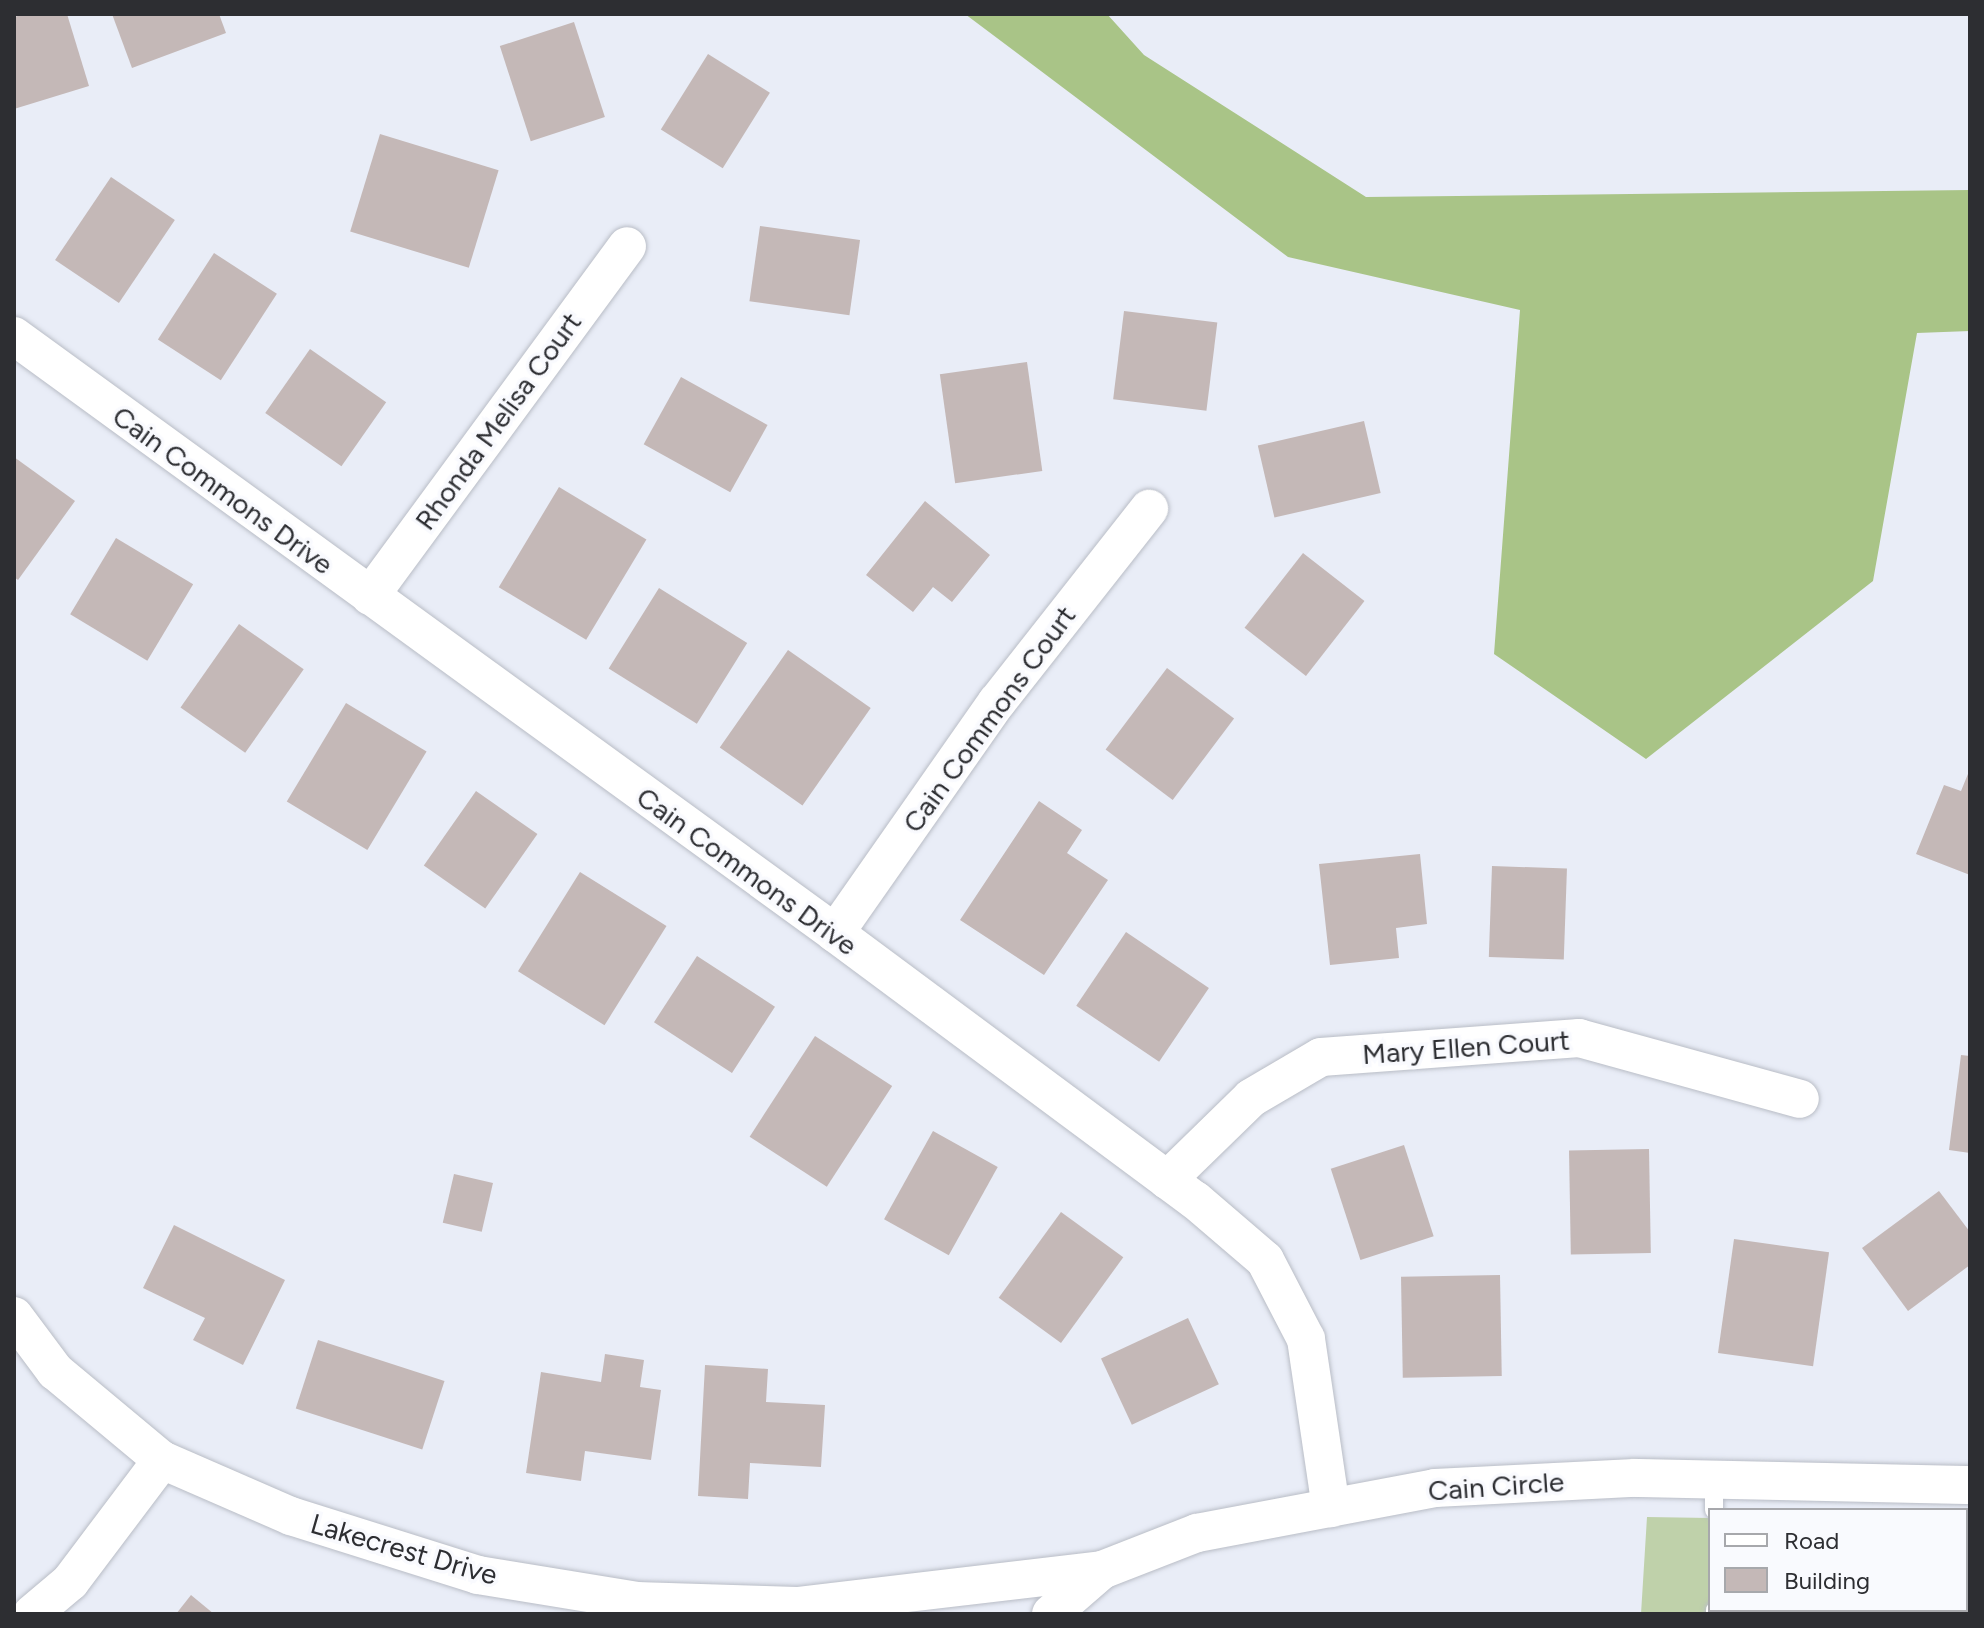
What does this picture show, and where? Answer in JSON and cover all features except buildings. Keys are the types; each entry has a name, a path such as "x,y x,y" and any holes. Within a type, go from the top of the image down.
{"street":[{"name":"Rhonda Melisa Court","path":"370,596 627,246"},
{"name":"Cain Commons Drive","path":"14,336 835,933 1167,1180 1265,1260 1306,1339 1331,1508"},
{"name":"Cain Commons Court","path":"835,933 997,702 1149,509"},
{"name":"Mary Ellen Court","path":"1167,1180 1251,1098 1321,1057 1579,1038 1800,1099"},
{"name":"Lakecrest Drive","path":"14,1316 55,1371 162,1460 291,1516 478,1575 635,1607 797,1606 1102,1570"},
{"path":"32,1614 70,1582 162,1460"},
{"name":"Cain Circle","path":"1051,1614 1102,1570 1197,1533 1435,1488 1714,1494 1970,1485"}],"green space":[{"path":"965,14 1107,14 1144,55 1366,197 1970,190 1970,331 1917,333 1873,581 1646,759 1494,654 1520,310 1288,257"},
{"path":"1647,1517 1708,1518 1708,1612 1968,1612 1970,1522 1970,1614 1641,1614"}]}
